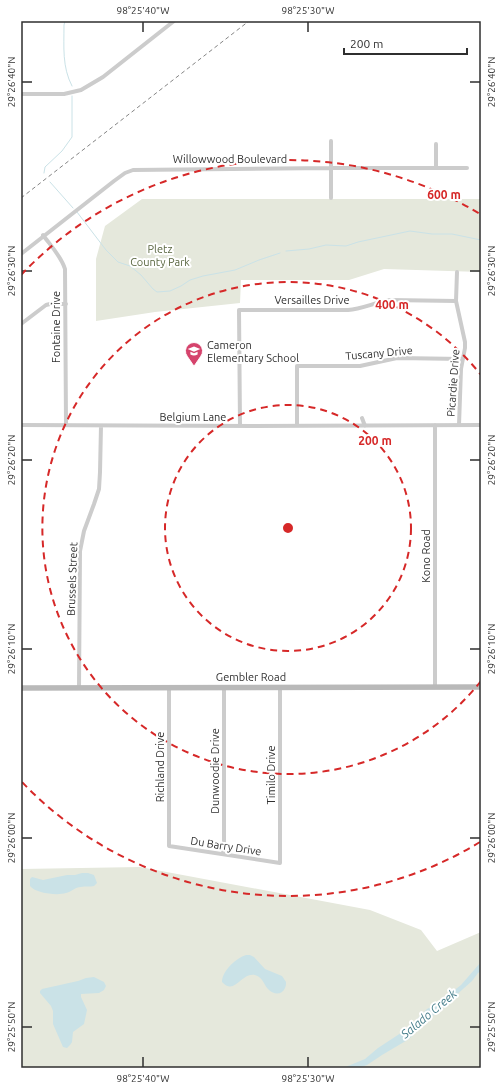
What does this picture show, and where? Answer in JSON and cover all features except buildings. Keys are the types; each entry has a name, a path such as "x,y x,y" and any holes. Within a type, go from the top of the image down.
{"main road":[{"name":"Gembler Road","path":"21,688 481,687"}],"street":[{"path":"21,94 60,94 81,90 103,77 174,21"},
{"path":"331,141 331,198"},
{"path":"436,144 436,168"},
{"name":"Willowwood Boulevard","path":"21,254 43,235 125,172 133,170 467,168"},
{"name":"Fontaine Drive","path":"43,235 56,252 63,265 65,275 66,425"},
{"name":"Picardie Drive","path":"457,272 456,301 465,342 460,380 459,424"},
{"name":"Versailles Drive","path":"240,426 239,310 353,310 384,300 456,301"},
{"path":"21,324 46,305 66,304"},
{"name":"Tuscany Drive","path":"297,426 297,366 360,366 397,358 463,359"},
{"path":"362,418 365,426"},
{"name":"Belgium Lane","path":"21,425 435,426 481,424"},
{"name":"Brussels Street","path":"79,688 80,551 84,531 99,489 101,426"},
{"name":"Kono Road","path":"435,426 435,687"},
{"name":"Timilo Drive","path":"280,687 280,863"},
{"name":"Richland Drive","path":"169,688 169,846"},
{"name":"Dunwoodie Drive","path":"223,854 224,688"},
{"name":"Du Barry Drive","path":"169,846 280,863"}],"green space":[{"name":"Pletz County Park","path":"142,199 481,199 481,272 384,269 349,280 241,280 240,303 155,312 96,321 96,259 105,226"},
{"path":"140,867 370,910 421,930 437,951 481,932 481,1068 21,1068 21,869"}],"water":[{"path":"82,873 94,875 97,883 94,886 79,887 62,894 41,892 30,886 30,879 32,877 43,880"},
{"path":"246,955 254,957 265,969 282,976 286,982 284,990 278,994 271,992 262,980 255,975 250,975 231,986 227,986 222,982 227,969 238,959"},
{"name":"Salado Creek","path":"481,962 481,971 472,981 409,1039 367,1065 358,1068 343,1068 365,1059 378,1048 407,1029 427,1009 435,1005 461,985"},
{"path":"94,977 104,982 106,986 104,990 99,993 81,994 87,1010 84,1024 73,1032 72,1042 70,1045 67,1048 63,1047 53,1024 53,1011 51,1006 40,991 42,989"}],"waterway":[{"path":"65,21 64,57 72,86"},
{"path":"44,173 45,167 62,151 72,137 72,96"},
{"path":"50,182 73,208"},
{"path":"77,212 106,250 118,262 130,266 141,275 157,292 170,291 190,280 235,270 280,253"},
{"path":"286,251 309,249 326,245 346,246 410,231 432,234 452,234 481,240"}],"railway":[{"path":"21,198 249,21"}],"place":[{"name":"Cameron Elementary School","path":"194,366"}]}
